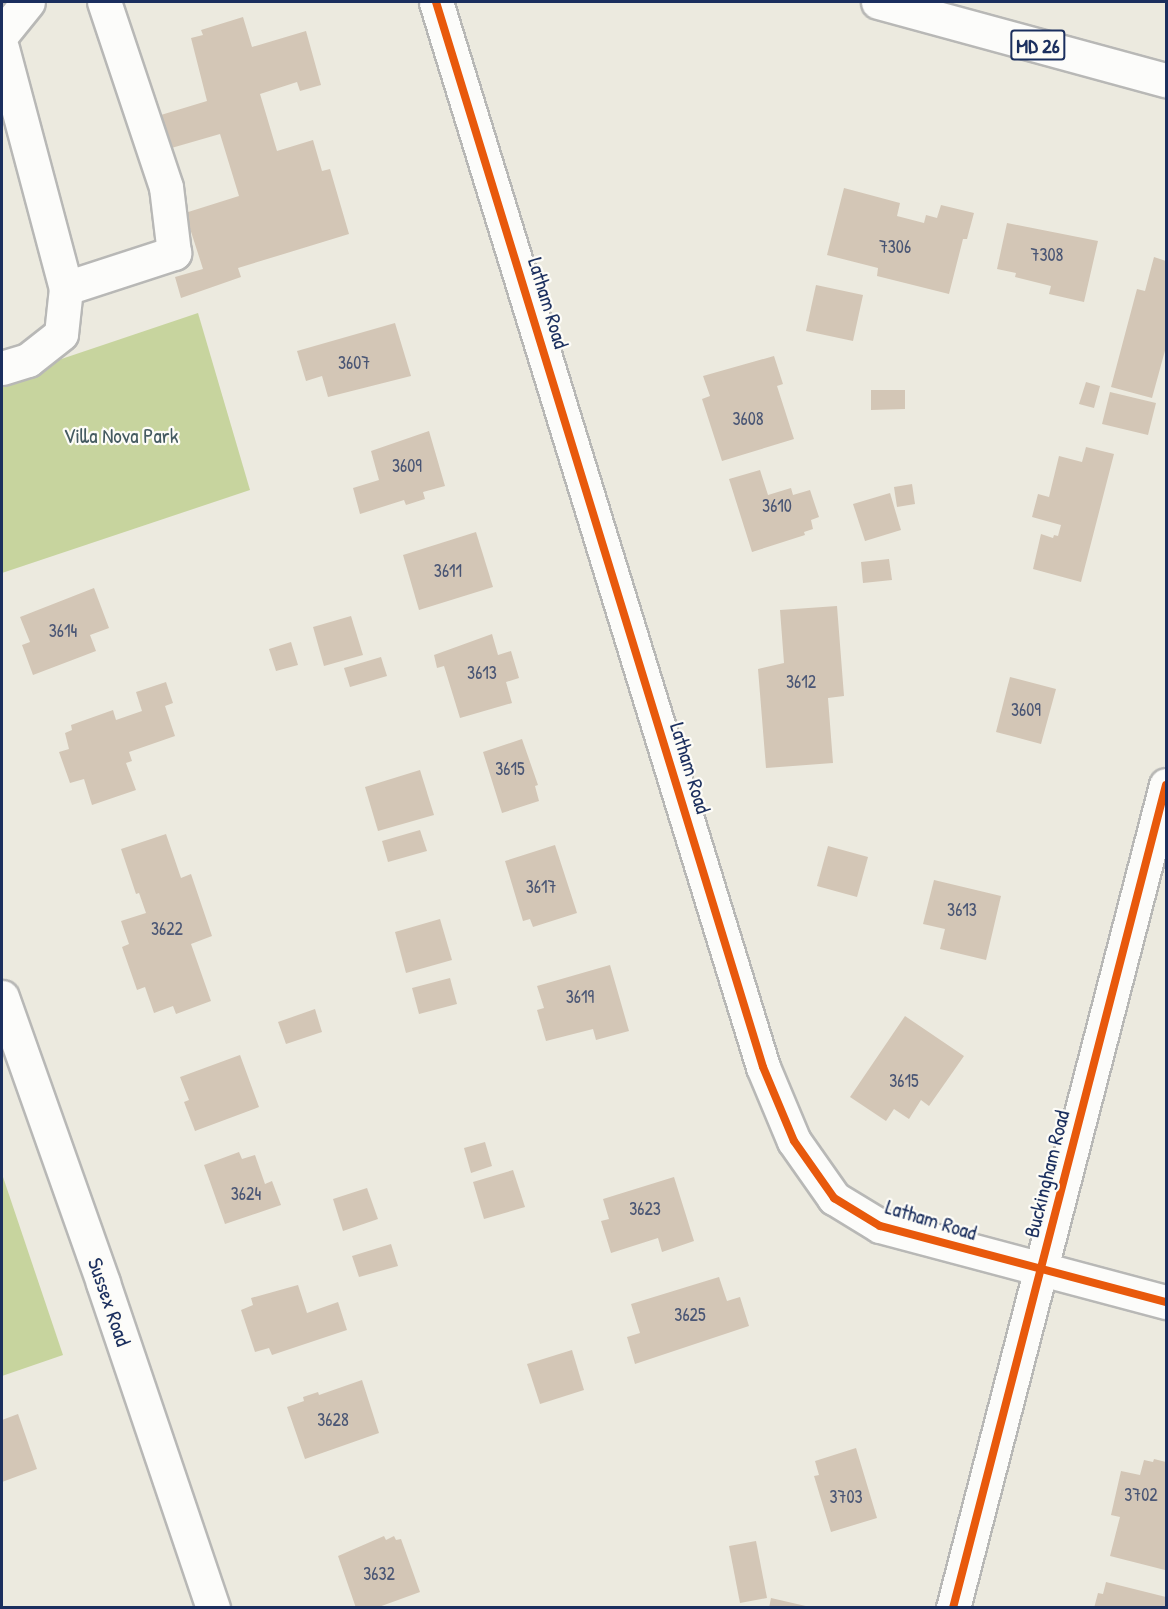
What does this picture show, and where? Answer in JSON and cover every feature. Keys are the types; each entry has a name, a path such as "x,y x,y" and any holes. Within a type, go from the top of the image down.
{"street":[{"path":"2,34 28,2"},
{"path":"66,288 174,253 166,187 104,2"},
{"name":"Latham Road","path":"436,2 763,1067 794,1141 834,1197 860,1215 906,1235 1167,1302"},
{"name":"MD 26","path":"878,2 1167,80"},
{"path":"2,48 66,288 61,334 28,360 2,368"},
{"name":"Buckingham Road","path":"953,1608 1167,785"},
{"name":"Sussex Road","path":"2,997 103,1283 213,1608"}],"green space":[{"name":"Villa Nova Park","path":"198,313 250,490 2,573 2,379"},
{"path":"2,1174 63,1355 2,1376"}],"building":[{"path":"243,17 252,47 306,31 321,85 300,91 297,82 260,94 277,151 313,140 322,171 330,169 349,234 238,268 241,277 181,298 175,277 203,269 185,213 239,196 220,134 161,151 151,118 207,101 191,38 203,35 201,30"},
{"path":"844,188 900,203 897,216 924,223 926,215 937,218 941,205 974,213 967,239 963,239 949,294 877,276 878,268 827,255"},
{"path":"1007,223 1098,241 1084,302 1049,294 1051,286 1015,277 1016,273 997,269"},
{"path":"1154,257 1166,261 1166,347 1152,398 1111,387 1137,289 1145,291"},
{"path":"816,285 863,295 853,341 806,331"},
{"path":"395,323 411,376 328,397 322,376 306,381 297,351"},
{"path":"774,356 783,384 777,386 794,439 722,461 702,399 710,396 703,376"},
{"path":"1086,382 1100,386 1094,408 1079,404"},
{"path":"871,390 905,390 905,409 871,410"},
{"path":"1110,392 1156,403 1148,435 1102,424"},
{"path":"429,431 445,486 423,492 425,499 406,505 404,500 360,514 353,488 379,480 371,451"},
{"path":"1086,447 1114,454 1081,582 1033,569 1041,534 1053,538 1054,535 1058,536 1061,525 1032,517 1038,494 1049,497 1059,456 1082,462"},
{"path":"760,470 768,495 791,488 793,495 810,490 819,517 811,520 813,529 804,532 805,535 752,552 729,479"},
{"path":"912,484 915,504 897,507 894,487"},
{"path":"890,493 901,530 865,541 853,504"},
{"path":"476,532 493,587 419,610 403,555"},
{"path":"889,559 892,580 863,583 861,562"},
{"path":"94,588 109,628 90,635 96,651 33,675 22,645 30,642 20,617"},
{"path":"837,606 844,696 828,698 833,763 766,768 758,669 784,663 780,610"},
{"path":"351,616 363,655 324,666 313,627"},
{"path":"492,634 498,655 511,651 519,678 506,682 512,703 460,718 444,666 437,668 434,655"},
{"path":"291,642 298,665 276,671 269,649"},
{"path":"381,657 387,676 350,687 344,668"},
{"path":"1010,677 1056,689 1041,744 996,732"},
{"path":"166,682 173,703 165,706 175,736 129,752 132,761 126,763 136,790 92,805 84,779 70,783 59,752 69,749 65,733 72,730 71,725 113,710 116,720 142,711 136,692"},
{"path":"522,739 538,785 535,786 539,801 502,813 483,752"},
{"path":"420,770 434,815 378,831 365,787"},
{"path":"420,830 427,851 388,862 382,841"},
{"path":"166,834 181,878 191,874 212,936 191,944 211,1001 176,1014 173,1006 154,1013 145,987 137,990 122,947 129,944 121,921 146,913 139,893 136,894 121,849"},
{"path":"555,845 577,913 533,927 530,919 523,921 505,861"},
{"path":"828,846 868,857 857,897 817,886"},
{"path":"934,880 1001,896 986,960 940,949 945,929 923,924"},
{"path":"440,919 452,960 406,973 395,932"},
{"path":"610,965 629,1031 596,1040 593,1029 546,1041 537,1010 544,1008 537,986"},
{"path":"450,978 457,1004 419,1014 412,988"},
{"path":"315,1009 322,1032 286,1044 278,1022"},
{"path":"905,1016 964,1056 929,1106 921,1100 909,1119 894,1109 886,1121 850,1097"},
{"path":"240,1055 259,1107 195,1131 184,1102 189,1100 180,1077"},
{"path":"485,1142 492,1166 471,1173 464,1148"},
{"path":"239,1152 242,1159 255,1155 265,1184 272,1181 281,1205 225,1224 204,1165"},
{"path":"513,1170 525,1207 484,1219 473,1182"},
{"path":"674,1177 694,1241 662,1252 658,1238 611,1253 601,1221 609,1219 603,1199"},
{"path":"367,1188 378,1219 343,1231 333,1199"},
{"path":"391,1244 398,1266 359,1277 352,1256"},
{"path":"719,1277 727,1301 740,1297 749,1326 635,1364 627,1337 640,1333 631,1304"},
{"path":"298,1285 307,1313 338,1302 347,1330 272,1355 269,1348 255,1352 241,1310 253,1305 251,1298"},
{"path":"572,1350 584,1390 540,1404 527,1364"},
{"path":"362,1380 379,1433 305,1459 287,1407 304,1401 303,1397 318,1392 319,1395"},
{"path":"18,1414 37,1469 2,1482 2,1420"},
{"path":"856,1448 877,1518 831,1532 814,1476 819,1475 815,1461"},
{"path":"1154,1459 1166,1462 1165,1570 1110,1556 1120,1517 1111,1515 1121,1471 1140,1475 1144,1460 1153,1462"},
{"path":"384,1536 386,1540 394,1536 396,1540 401,1539 420,1592 376,1608 356,1608 338,1556"},
{"path":"756,1541 767,1598 740,1603 729,1546"},
{"path":"1106,1582 1166,1597 1166,1608 1094,1608 1098,1593 1103,1594"},
{"path":"771,1598 810,1607 810,1608 769,1608"}],"cycle path":[{"path":"436,2 763,1067 794,1141 834,1198 880,1226 1166,1302"},
{"path":"953,1608 1166,785"}]}
